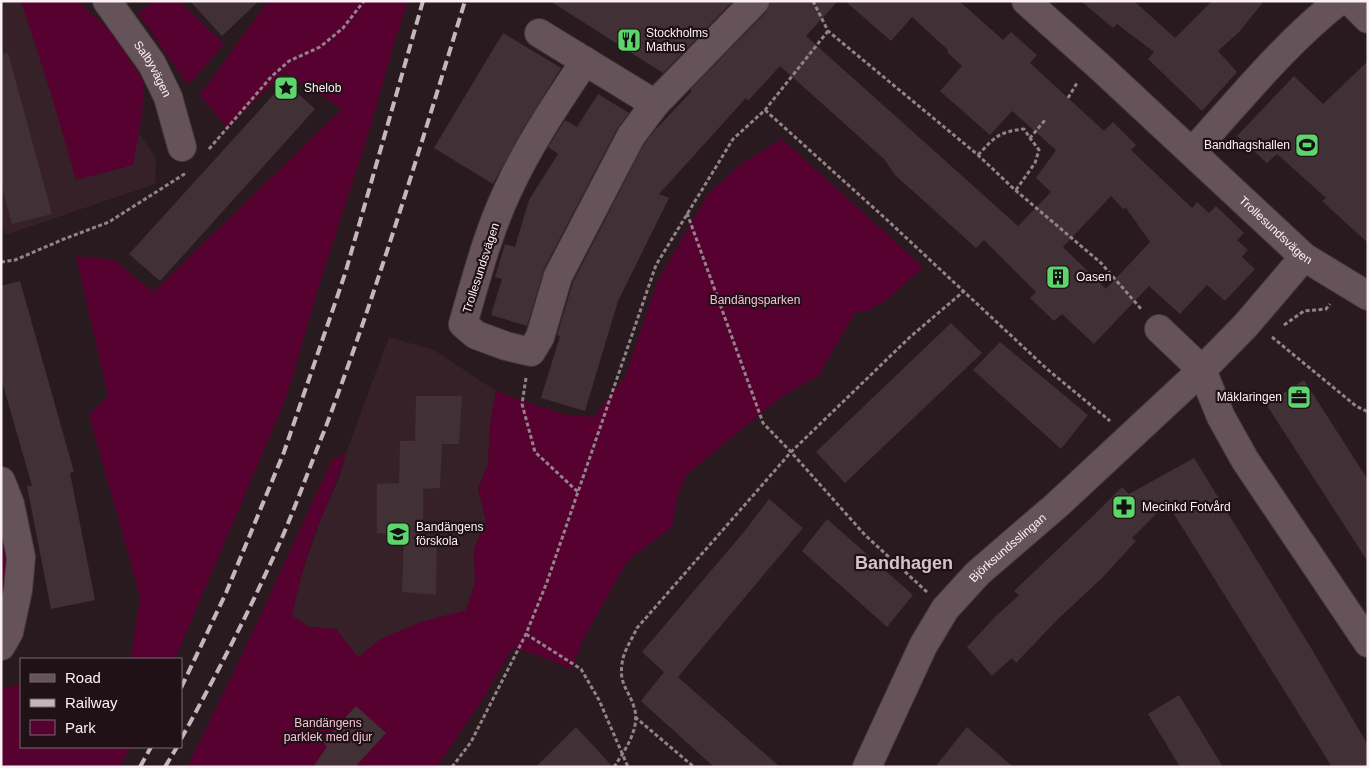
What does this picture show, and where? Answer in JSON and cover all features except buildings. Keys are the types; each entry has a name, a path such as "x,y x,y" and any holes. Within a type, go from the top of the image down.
{"street":[{"name":"Salbyvägen","path":"107,1 152,64 168,97 192,157"},
{"path":"531,352 540,337 558,276 631,136 655,104 755,1"},
{"name":"Trollesundsvägen","path":"1026,1 1100,66 1304,257 1368,296"},
{"path":"1192,152 1310,25 1338,1"},
{"path":"1350,1 1368,19"},
{"path":"539,33 655,104"},
{"name":"Trollesundsvägen","path":"531,352 506,346 476,335 463,324 483,256 508,190 543,125 585,61"},
{"name":"Björksundsslingan","path":"867,767 923,646 945,609 978,573 1130,438 1202,370 1246,325 1304,257"},
{"path":"1159,329 1202,370 1221,417 1245,460 1368,643"},
{"path":"1,481 10,504 21,557 18,590 10,632 1,646"}],"path":[{"path":"1,262 15,260 64,238 109,222 184,176 192,157 271,77 289,61 320,47 328,41 343,28 364,1"},
{"path":"813,1 828,31 978,155 1101,263 1159,329"},
{"path":"452,767 471,742 526,634 578,492 656,265 733,138 766,110 828,31"},
{"path":"1068,98 1079,80"},
{"path":"766,110 1047,369 1130,438"},
{"path":"1030,138 1045,120"},
{"path":"978,155 996,136 1008,131 1024,130 1039,150 1035,163 1016,190"},
{"path":"687,213 764,423 865,535 945,609"},
{"path":"1266,342 1290,319 1304,310 1326,309 1344,282"},
{"path":"614,767 635,727 634,708 623,685 622,663 637,628 791,452 910,337 964,291"},
{"path":"1272,337 1356,406 1368,412"},
{"path":"531,352 522,404 535,452 578,492"},
{"path":"526,634 580,669 599,700 628,767"},
{"path":"635,718 694,767"}],"shaded area":[{"path":"1,1 41,1 60,20 156,158 155,184 5,235 1,221"},
{"name":"Bandängens förskola","path":"389,337 434,350 496,391 490,423 488,464 478,489 486,520 474,549 475,583 466,610 366,680 336,629 309,627 292,616 300,579 321,518 339,478 346,453"}],"green space":[{"path":"21,1 77,1 109,29 144,81 142,116 133,165 76,180"},
{"path":"154,1 180,1 224,44 195,78 187,84 138,13"},
{"path":"268,1 408,1 286,398 175,658 131,658 140,596 89,415 108,396 76,256 114,260 153,292 342,109 285,72 227,128 200,95"},
{"name":"Bandängsparken","path":"782,139 923,267 889,298 867,311 855,312 819,375 781,397 686,475 677,498 672,527 628,560 583,639 572,669 537,655 512,648 482,700 437,767 187,767 241,657 332,460 346,453 308,553 292,616 309,627 336,629 358,657 382,638 421,622 466,610 475,583 474,549 486,520 478,489 488,464 490,423 496,391 562,414 594,417 625,376 658,280 708,194 742,163"},
{"path":"1,528 7,556 6,592 1,616"},
{"path":"20,684 20,748 130,748 119,767 1,767 1,688"}],"railway":[{"path":"182,686 226,593 284,452 345,274 423,1"},
{"path":"182,737 208,690 270,565 325,429 381,270 465,1"},
{"path":"140,767 150,748"},
{"path":"165,767 176,748"}],"place":[{"name":"Stockholms Mathus","path":"629,40"},
{"name":"Shelob","path":"286,88"},
{"name":"Bandhagshallen","path":"1307,145"},
{"name":"Oasen","path":"1058,277"},
{"name":"Mäklaringen","path":"1299,397"},
{"name":"Mecinkd Fotvård","path":"1124,507"},
{"name":"Bandängens förskola","path":"398,534"}],"district":[{"name":"Bandhagen","path":"904,563"}],"park label":[{"name":"Bandängens parklek med djur","path":"328,730"}]}
